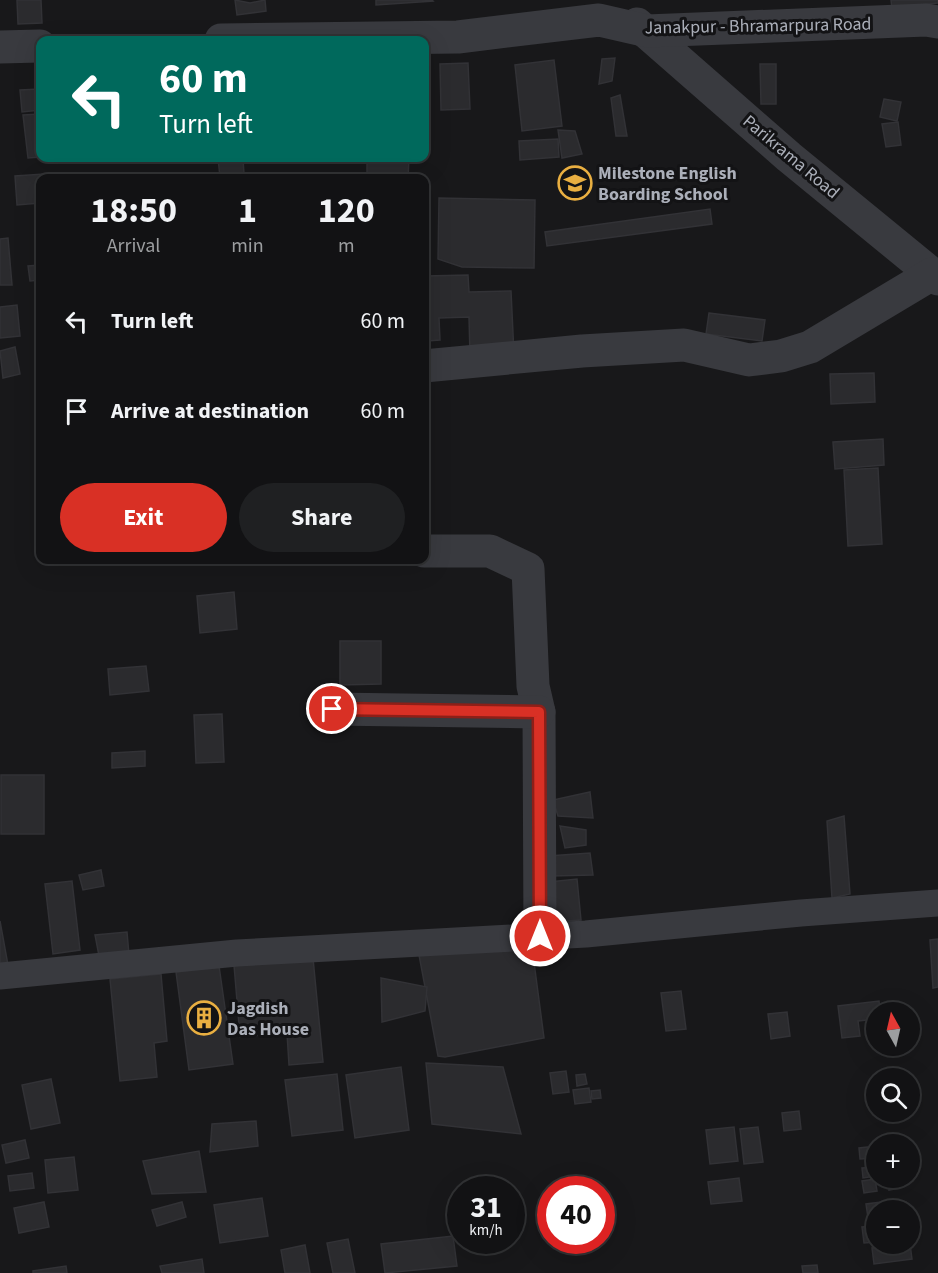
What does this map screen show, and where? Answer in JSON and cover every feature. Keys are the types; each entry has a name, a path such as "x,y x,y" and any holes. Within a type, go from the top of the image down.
{"street":[{"name":"Parikrama Road","path":"608,0 647,31 789,157 935,276"},
{"name":"Janakpur - Bhramarpura Road","path":"429,36 458,36 598,20 647,31 926,20 938,22"},
{"path":"0,47 36,46"},
{"path":"429,366 582,351 684,345 749,360 781,356 810,347 935,276"},
{"path":"429,551 490,551 528,569 533,686 539,712 540,936"},
{"path":"332,709 539,712"},
{"path":"0,976 237,953 540,936 938,903"}],"building":[{"path":"17,0 41,0 42,23 18,24"},
{"path":"235,0 250,3 265,0 266,11 237,15"},
{"path":"376,0 432,0 433,1 376,5"},
{"path":"891,0 938,0 938,3 892,8"},
{"path":"615,58 612,81 599,84 602,59"},
{"path":"554,60 562,126 522,131 515,65"},
{"path":"468,63 470,109 441,110 440,64"},
{"path":"760,64 776,64 776,104 761,104"},
{"path":"36,89 36,110 22,112 20,90"},
{"path":"620,95 627,136 616,136 611,98"},
{"path":"884,99 901,102 897,121 880,117"},
{"path":"36,114 36,157 28,158 23,115"},
{"path":"898,122 901,145 886,147 882,124"},
{"path":"558,130 575,131 582,154 562,158"},
{"path":"558,139 559,157 520,160 519,141"},
{"path":"218,162 243,162 244,174 220,174"},
{"path":"367,162 409,162 408,174 367,174"},
{"path":"36,175 36,203 17,205 15,176"},
{"path":"439,198 535,200 534,268 462,267 438,259"},
{"path":"710,209 712,224 547,246 545,232"},
{"path":"8,238 12,285 0,285 0,239"},
{"path":"36,265 36,280 30,281 28,266"},
{"path":"468,275 469,292 511,291 514,354 470,355 469,317 439,318 440,340 429,341 429,276"},
{"path":"17,305 20,336 0,338 0,307"},
{"path":"709,313 765,320 762,341 706,334"},
{"path":"15,347 20,374 3,378 0,351"},
{"path":"874,373 875,402 831,404 830,374"},
{"path":"883,439 884,465 835,469 833,442"},
{"path":"878,468 882,544 848,546 844,470"},
{"path":"234,592 237,629 200,633 197,596"},
{"path":"340,641 381,641 381,684 340,685"},
{"path":"146,666 149,691 110,695 108,669"},
{"path":"222,714 224,762 196,763 194,715"},
{"path":"145,751 145,766 112,768 112,753"},
{"path":"1,775 44,775 44,834 1,834"},
{"path":"590,792 593,818 558,816 553,800"},
{"path":"844,816 850,894 832,898 827,821"},
{"path":"560,826 586,830 586,845 565,848"},
{"path":"590,853 593,875 551,876 548,856"},
{"path":"101,870 104,886 83,890 79,875"},
{"path":"577,879 581,920 552,922 549,882"},
{"path":"72,881 80,950 53,954 45,884"},
{"path":"0,921 8,965 0,966"},
{"path":"127,932 129,955 100,961 95,935"},
{"path":"938,939 938,987 933,988 930,940"},
{"path":"532,947 544,1038 445,1057 438,1056 419,955"},
{"path":"313,958 323,1062 289,1065 287,1033 240,1037 234,965"},
{"name":"Jagdish Das House","path":"219,966 233,1064 189,1070 176,972"},
{"path":"161,974 167,1041 154,1043 157,1077 120,1081 110,979"},
{"path":"381,978 427,987 425,1011 382,1022"},
{"path":"681,991 686,1029 666,1031 661,993"},
{"path":"866,1003 866,1020 858,1021 860,1036 842,1038 838,1006"},
{"path":"787,1012 790,1036 771,1039 768,1014"},
{"path":"426,1063 503,1067 521,1134 432,1124"},
{"path":"401,1067 409,1130 355,1138 346,1075"},
{"path":"566,1071 569,1092 553,1094 550,1073"},
{"path":"337,1074 343,1130 292,1136 285,1080"},
{"path":"585,1074 587,1084 577,1086 576,1075"},
{"path":"51,1079 60,1123 31,1129 22,1085"},
{"path":"589,1088 591,1102 575,1104 573,1090"},
{"path":"600,1090 601,1098 592,1099 591,1091"},
{"path":"799,1111 801,1129 784,1131 782,1113"},
{"path":"256,1121 258,1146 210,1152 212,1124"},
{"path":"734,1127 738,1161 710,1164 706,1130"},
{"path":"758,1127 763,1162 744,1164 740,1129"},
{"path":"25,1140 29,1158 6,1163 2,1145"},
{"path":"866,1147 866,1159 860,1159 859,1148"},
{"path":"199,1151 206,1192 152,1194 143,1161"},
{"path":"74,1157 78,1190 48,1193 45,1160"},
{"path":"862,1168 866,1168 866,1178 863,1178"},
{"path":"32,1173 34,1188 10,1191 8,1176"},
{"path":"739,1178 742,1201 711,1204 708,1182"},
{"path":"866,1180 866,1188 876,1188 877,1191 864,1193 862,1181"},
{"path":"262,1198 268,1236 220,1243 214,1205"},
{"path":"44,1202 49,1227 19,1233 14,1208"},
{"path":"182,1202 186,1217 157,1226 152,1210"},
{"path":"862,1227 866,1227 866,1243 864,1243"},
{"path":"447,1237 447,1254 455,1254 457,1266 385,1273 381,1244"},
{"path":"348,1239 355,1273 333,1273 327,1243"},
{"path":"305,1245 310,1273 285,1273 281,1250"},
{"path":"873,1254 911,1254 912,1259 874,1264"},
{"path":"202,1259 204,1273 162,1273 160,1266"},
{"path":"817,1265 818,1273 803,1273 802,1266"},
{"path":"66,1266 67,1273 33,1273 33,1271"}],"place":[{"name":"Milestone English Boarding School","path":"575,183"},
{"name":"Jagdish Das House","path":"204,1018"}],"route":[{"path":"332,709 539,712 540,936"}]}
